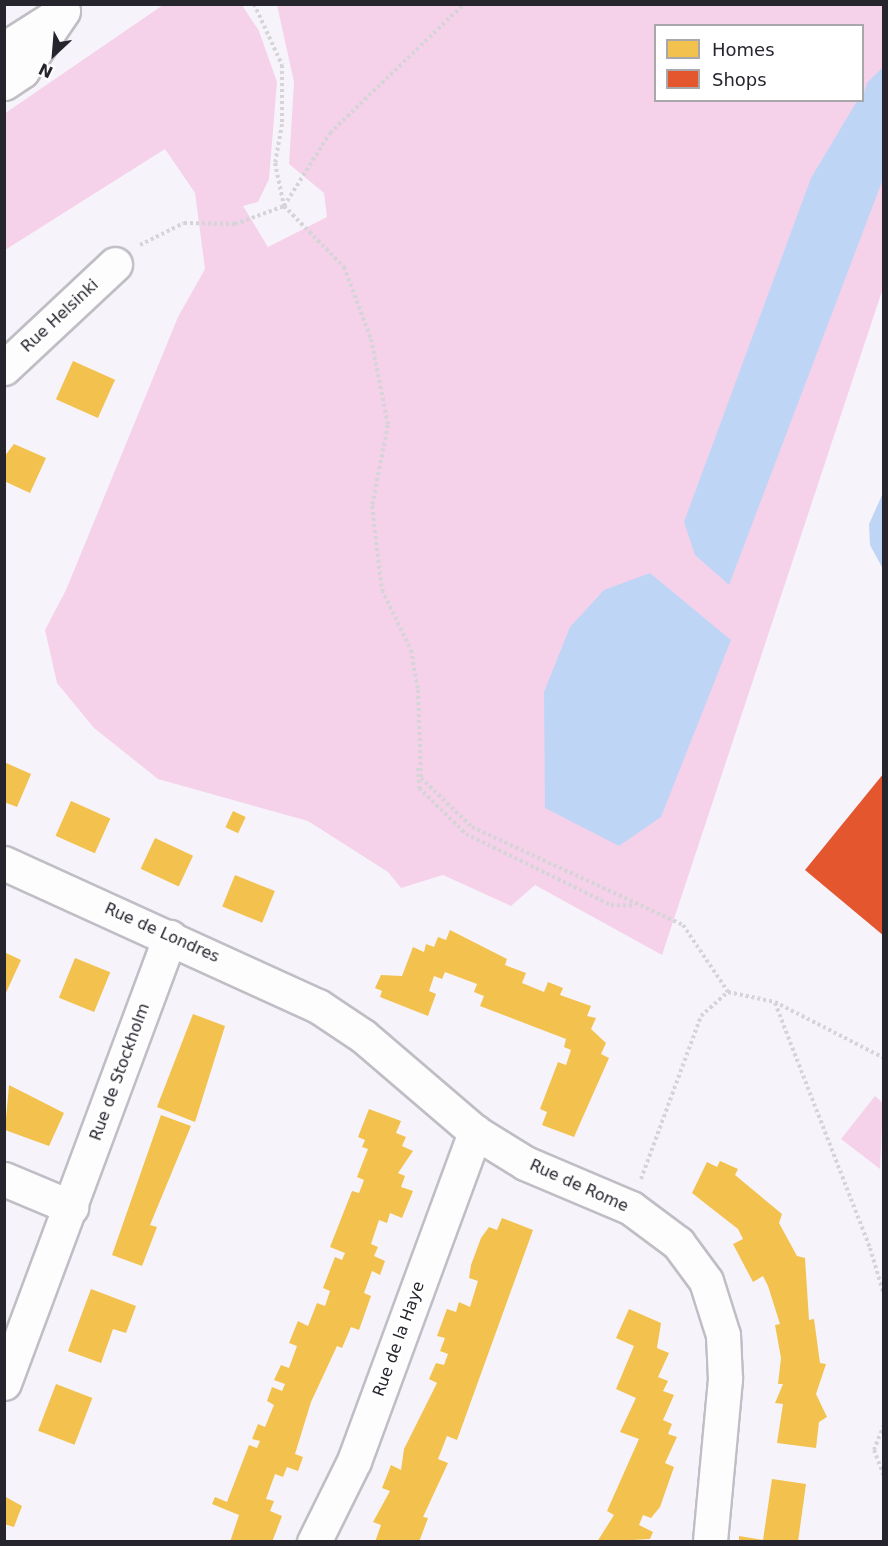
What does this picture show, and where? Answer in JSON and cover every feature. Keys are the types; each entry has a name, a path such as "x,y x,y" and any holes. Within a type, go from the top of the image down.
{"main road":[{"path":"4,49 68,8"},
{"path":"4,83 22,71 68,8"},
{"name":"Rue Helsinki","path":"4,368 116,264"},
{"name":"Rue de Londres","path":"4,863 318,1006"},
{"name":"Rue de Stockholm","path":"4,1383 170,937"},
{"name":"Rue de Rome","path":"318,1006 363,1036 476,1132 525,1163 631,1208 694,1263 720,1317 725,1379 710,1542"},
{"name":"Rue de la Haye","path":"314,1542 354,1461 476,1132"},
{"path":"4,1179 70,1207"}],"path":[{"path":"254,4 264,20 282,65 282,124 275,163 284,206 344,267 371,339 388,425 372,506 382,591 411,650 418,690 419,789 466,834 611,905 638,906"},
{"path":"116,264 147,240 184,223 235,224 284,206 330,133 464,4"},
{"path":"418,764 421,778 472,827 688,930 728,992 774,1002 884,1058"},
{"path":"631,1208 700,1016 728,992"},
{"path":"774,1002 884,1295"},
{"path":"884,1425 874,1450 884,1476"}],"shaded area":[{"path":"163,5 242,5 259,31 277,82 269,179 258,202 243,206 268,247 327,217 324,193 289,164 294,82 277,5 883,5 883,288 662,955 535,885 511,906 443,875 401,888 388,872 308,821 158,779 94,728 57,683 45,630 66,590 178,317 205,269 195,193 165,149 5,250 4,114"},
{"path":"875,1096 883,1103 880,1169 841,1139"}],"water":[{"path":"883,67 883,179 729,585 695,555 684,522 811,178 856,102 864,102 867,83"},
{"path":"883,493 884,569 870,545 869,524"},
{"path":"650,573 731,640 661,817 619,846 545,808 544,692 570,627 604,590"}],"building: Homes":[{"path":"73,361 115,380 98,418 56,399"},
{"path":"14,444 46,458 30,493 4,481 4,457"},
{"path":"4,762 31,774 17,807 4,802"},
{"path":"71,801 110,818 95,853 56,836"},
{"path":"233,811 246,817 238,833 225,827"},
{"path":"155,838 193,856 179,887 141,869"},
{"path":"235,875 275,891 262,923 222,907"},
{"path":"450,930 507,959 505,965 526,973 522,983 544,992 548,982 563,988 560,995 591,1006 587,1016 596,1018 591,1029 606,1043 601,1054 609,1058 574,1137 542,1125 547,1112 540,1109 558,1062 566,1065 571,1050 564,1047 566,1039 480,1006 484,996 474,992 477,984 445,972 442,979 434,976 429,991 436,994 428,1016 380,997 382,991 375,988 381,975 402,976 413,947 424,952 426,944 434,947 438,937 446,940"},
{"path":"4,952 21,960 4,997"},
{"path":"75,958 110,972 94,1012 59,998"},
{"path":"193,1014 225,1026 195,1122 157,1107"},
{"path":"9,1085 64,1113 49,1146 5,1130"},
{"path":"369,1109 401,1121 396,1133 406,1137 402,1146 413,1151 398,1173 405,1176 401,1187 413,1191 402,1218 390,1213 387,1223 379,1220 371,1244 378,1247 374,1256 385,1261 380,1275 372,1271 364,1293 371,1296 359,1330 351,1327 342,1348 337,1346 311,1402 295,1454 303,1457 298,1471 287,1467 283,1477 275,1474 266,1499 274,1501 270,1511 282,1516 272,1542 230,1542 239,1515 212,1504 215,1497 227,1502 249,1445 257,1448 260,1441 252,1439 258,1424 265,1427 274,1405 267,1401 272,1387 282,1391 285,1384 274,1380 281,1365 289,1368 297,1346 289,1343 298,1321 308,1326 317,1303 325,1306 330,1291 323,1288 335,1257 342,1260 345,1253 330,1247 352,1191 359,1193 364,1180 357,1177 368,1149 362,1147 365,1140 358,1137"},
{"path":"161,1115 191,1126 150,1225 157,1227 142,1266 112,1255"},
{"path":"720,1161 738,1169 735,1175 782,1214 779,1223 797,1256 805,1258 809,1320 814,1319 820,1363 826,1364 816,1394 827,1417 819,1422 816,1448 777,1443 783,1404 775,1403 783,1384 778,1384 781,1358 775,1325 780,1324 768,1286 763,1276 753,1282 733,1244 743,1239 738,1229 692,1193 707,1162 717,1167"},
{"path":"502,1218 533,1230 457,1440 447,1436 438,1459 448,1463 423,1517 428,1518 419,1542 375,1542 381,1525 373,1522 390,1491 382,1488 391,1465 401,1470 404,1449 437,1383 429,1379 436,1363 444,1365 448,1354 440,1351 445,1338 437,1336 447,1309 456,1312 459,1302 470,1307 478,1281 469,1278 471,1265 481,1238 489,1227 497,1230"},
{"path":"91,1289 136,1306 126,1333 113,1329 101,1363 68,1351"},
{"path":"629,1309 661,1323 657,1348 669,1353 658,1377 668,1381 663,1391 674,1395 663,1420 672,1424 668,1434 677,1437 665,1463 674,1467 660,1507 651,1518 643,1515 639,1525 653,1532 650,1539 597,1542 614,1515 607,1511 639,1439 620,1432 636,1398 616,1389 634,1346 616,1338"},
{"path":"56,1384 92,1398 74,1445 38,1431"},
{"path":"772,1479 806,1484 798,1542 739,1542 739,1536 763,1540"},
{"path":"4,1496 22,1506 14,1527 4,1524"}],"building: Shops":[{"path":"884,773 884,936 805,870"}]}
